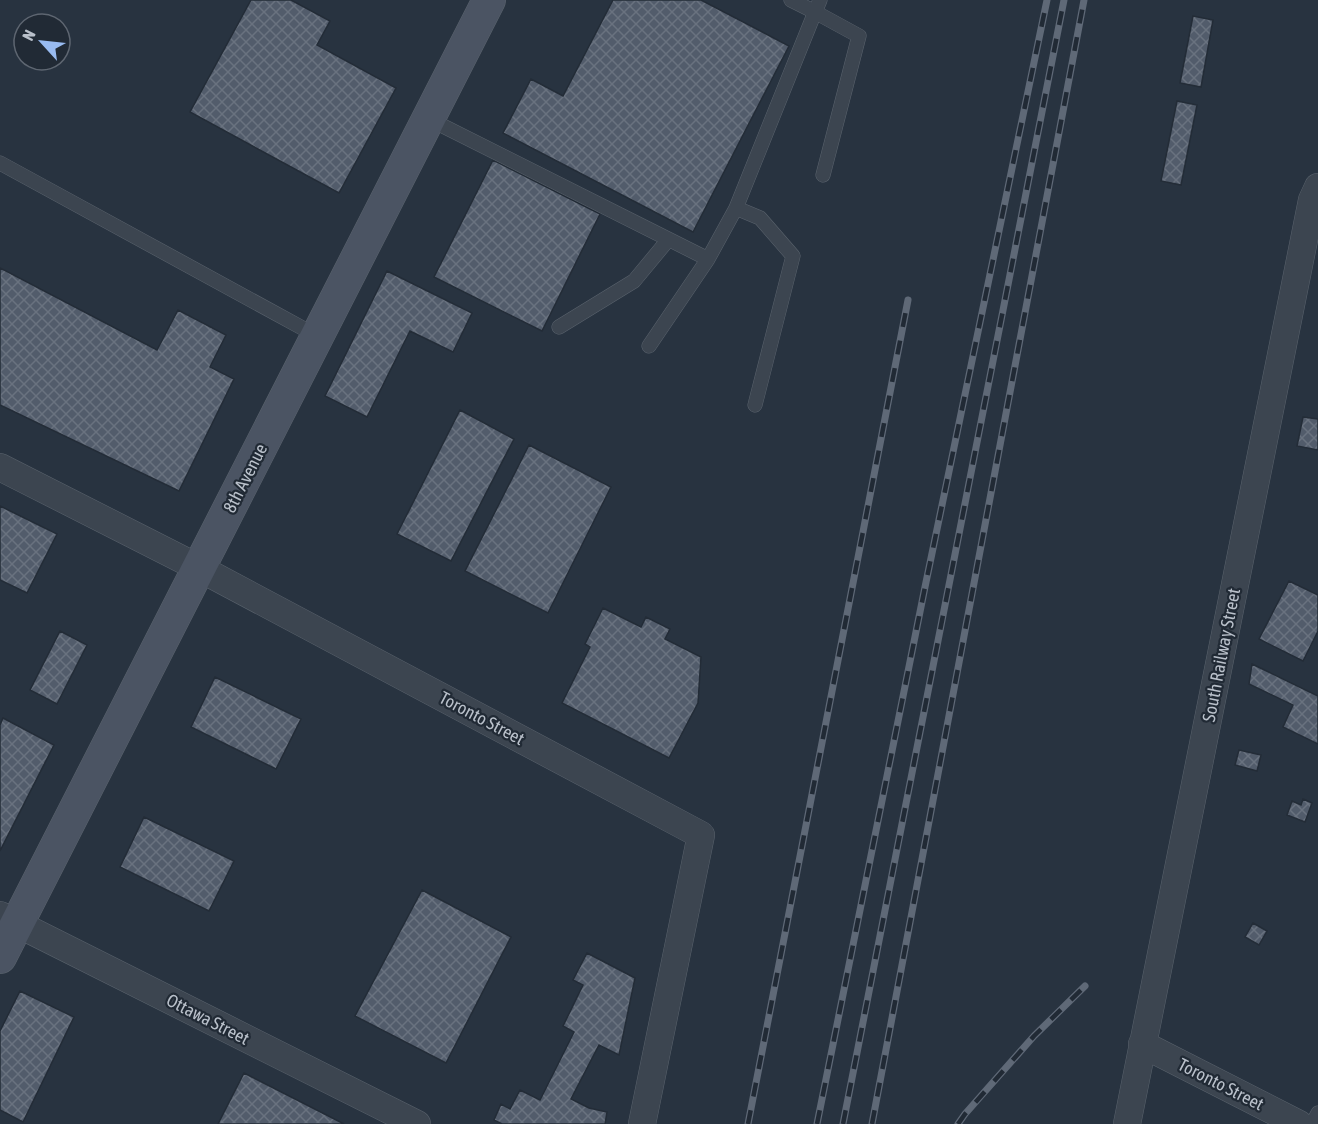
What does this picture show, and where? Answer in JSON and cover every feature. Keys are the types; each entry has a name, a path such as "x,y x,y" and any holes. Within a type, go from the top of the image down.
{"street":[{"name":"8th Avenue","path":"0,957 9,919 199,568 489,0"},
{"name":"South Railway Street","path":"1127,1124 1307,223 1312,200 1318,187"},
{"name":"Toronto Street","path":"0,467 199,568 701,835 642,1124"},
{"name":"Ottawa Street","path":"9,919 417,1124"},
{"name":"Toronto Street","path":"1142,1044 1299,1124"}],"lane":[{"path":"791,0 817,6 859,36 823,175"},
{"path":"650,346 708,259 736,208 817,6"},
{"path":"429,119 708,259"},
{"path":"0,163 318,336"},
{"path":"736,208 760,218 794,256 755,405"},
{"path":"559,327 634,281 668,240"},
{"path":"1312,1124 1318,1113"}],"building":[{"path":"251,0 291,0 330,21 317,45 396,88 339,193 190,112"},
{"path":"613,0 701,0 789,46 693,232 503,133 531,79 563,96"},
{"path":"1193,16 1213,20 1201,87 1180,83"},
{"path":"1177,101 1197,105 1181,185 1161,181"},
{"path":"493,160 600,214 542,331 434,277"},
{"path":"0,268 157,350 178,310 226,335 210,367 234,379 179,491 0,405"},
{"path":"387,271 472,313 453,352 410,331 367,417 325,396"},
{"path":"460,410 514,439 451,561 397,534"},
{"path":"1303,417 1318,419 1318,450 1297,446"},
{"path":"529,445 611,487 548,613 465,571"},
{"path":"0,506 57,534 27,593 0,580"},
{"path":"1289,581 1318,595 1318,631 1303,661 1259,639"},
{"path":"603,608 641,627 646,617 670,629 665,639 701,657 698,703 669,758 562,703 590,647 585,644"},
{"path":"60,631 87,645 57,704 30,690"},
{"path":"1252,664 1318,696 1318,744 1283,727 1293,705 1249,684"},
{"path":"215,677 301,719 276,769 191,727"},
{"path":"3,718 54,745 0,851 0,725"},
{"path":"1239,750 1261,755 1257,771 1235,765"},
{"path":"1303,799 1312,803 1305,822 1287,815 1292,801 1301,805"},
{"path":"144,817 234,861 209,911 120,867"},
{"path":"422,890 511,937 446,1063 355,1016"},
{"path":"1253,923 1267,931 1259,945 1245,937"},
{"path":"587,953 635,978 619,1055 599,1045 571,1099 589,1108 607,1112 605,1124 502,1124 494,1120 501,1104 510,1109 520,1090 540,1100 574,1032 563,1026 583,985 573,980"},
{"path":"20,991 74,1017 23,1122 0,1110 0,1031"},
{"path":"244,1073 344,1124 218,1124"}],"railway":[{"path":"817,1124 925,587 1047,0"},
{"path":"843,1124 1064,0"},
{"path":"872,1124 1084,0"},
{"path":"748,1124 908,300"},
{"path":"958,1124 1034,1036 1085,986"}]}
